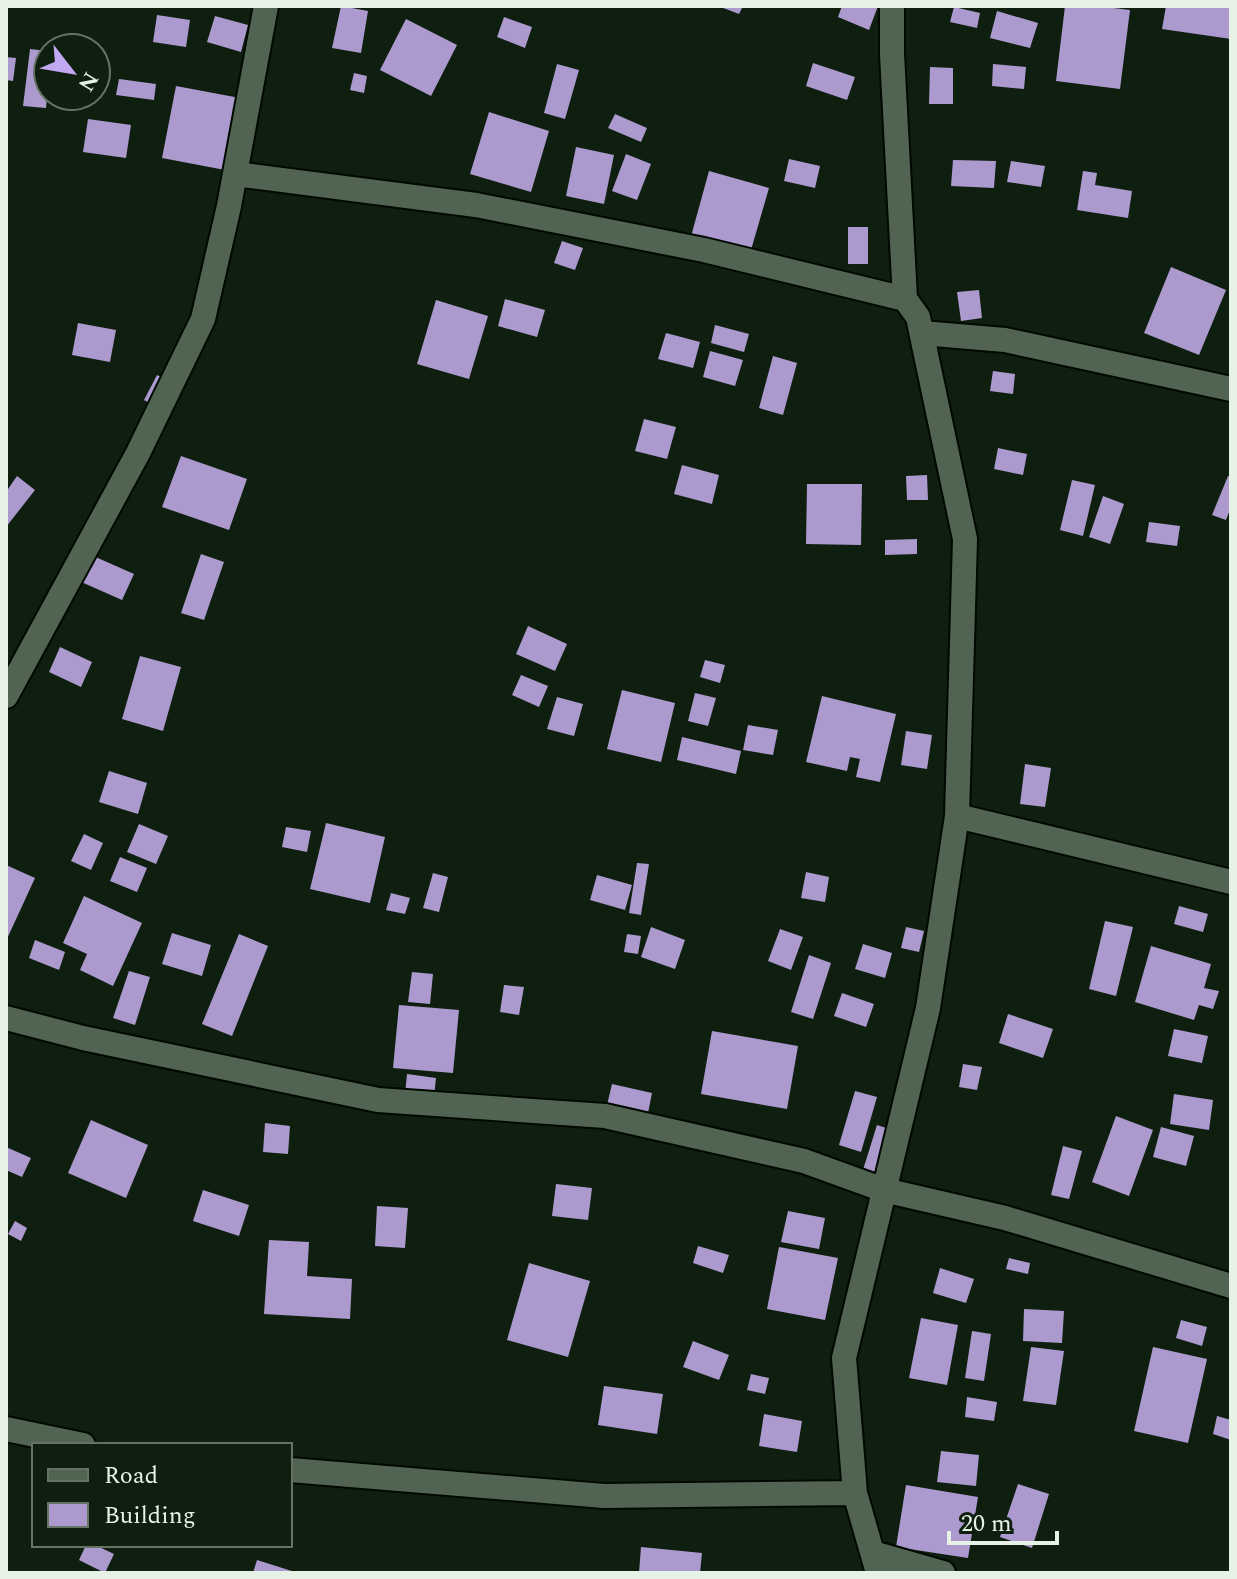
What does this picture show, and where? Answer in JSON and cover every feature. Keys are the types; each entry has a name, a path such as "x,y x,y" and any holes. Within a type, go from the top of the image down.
{"street":[{"path":"6,696 138,453 203,319 235,174 266,6"},
{"path":"892,6 905,299 918,317 965,539 957,816 928,1008 844,1358 855,1493 876,1563 943,1573"},
{"path":"235,174 476,205 704,250 905,299"},
{"path":"922,333 1005,340 1231,389"},
{"path":"957,816 1231,882"},
{"path":"6,1018 83,1038 378,1100 605,1116 804,1161 884,1190 1005,1218 1231,1286"},
{"path":"6,1429 73,1443"},
{"path":"292,1470 604,1496 855,1493"}],"building":[{"path":"341,6 368,11 361,53 332,48"},
{"path":"718,6 743,6 739,14"},
{"path":"842,6 878,6 869,30 838,17"},
{"path":"1065,6 1130,10 1120,89 1056,81"},
{"path":"1166,6 1231,6 1231,39 1162,29"},
{"path":"954,7 980,13 977,28 950,22"},
{"path":"997,11 1038,23 1030,48 990,38"},
{"path":"157,15 190,20 186,47 153,42"},
{"path":"215,16 248,25 241,52 207,42"},
{"path":"504,17 532,27 525,48 497,37"},
{"path":"406,19 457,45 431,96 380,70"},
{"path":"30,49 32,49 32,107 23,106"},
{"path":"6,57 16,58 13,81 6,80"},
{"path":"813,63 855,77 847,100 806,86"},
{"path":"557,64 579,70 565,119 544,113"},
{"path":"993,64 1026,67 1024,89 992,86"},
{"path":"930,67 953,68 953,104 929,104"},
{"path":"354,73 367,76 364,93 350,90"},
{"path":"119,79 156,84 154,100 116,95"},
{"path":"176,86 240,98 225,170 162,158"},
{"path":"489,112 549,131 531,192 470,174"},
{"path":"615,114 647,128 641,142 608,128"},
{"path":"88,119 131,125 126,158 83,152"},
{"path":"576,147 614,155 604,204 566,196"},
{"path":"626,154 651,164 637,200 612,191"},
{"path":"789,159 820,166 815,188 784,181"},
{"path":"953,160 996,161 994,188 951,186"},
{"path":"1011,161 1045,166 1041,187 1007,182"},
{"path":"709,171 769,188 749,257 690,240"},
{"path":"1083,171 1097,173 1095,185 1132,191 1128,218 1077,210"},
{"path":"848,227 868,227 868,264 848,264"},
{"path":"562,241 583,248 575,270 554,263"},
{"path":"1171,267 1226,290 1199,355 1144,333"},
{"path":"979,290 982,318 961,321 957,292"},
{"path":"505,299 545,310 537,337 498,326"},
{"path":"436,300 488,316 469,379 417,364"},
{"path":"78,323 116,330 110,362 72,355"},
{"path":"715,325 749,334 744,352 711,343"},
{"path":"666,333 700,342 693,368 658,359"},
{"path":"710,351 743,360 735,386 703,377"},
{"path":"773,356 797,363 783,415 759,408"},
{"path":"993,371 1015,374 1013,394 990,391"},
{"path":"157,375 184,389 171,415 144,400"},
{"path":"644,419 676,427 667,459 635,451"},
{"path":"998,448 1027,454 1023,475 994,469"},
{"path":"181,456 247,479 229,530 162,507"},
{"path":"682,465 719,475 712,504 674,494"},
{"path":"927,475 928,500 907,500 906,476"},
{"path":"17,476 35,490 6,527 6,492"},
{"path":"1228,476 1231,477 1231,507 1226,520 1212,515"},
{"path":"1072,480 1095,485 1083,536 1060,530"},
{"path":"807,484 862,484 861,545 806,544"},
{"path":"1103,496 1124,504 1110,544 1089,537"},
{"path":"1149,522 1180,526 1177,546 1146,542"},
{"path":"917,539 917,554 885,555 885,540"},
{"path":"201,554 224,562 204,620 181,613"},
{"path":"91,555 134,574 122,600 79,581"},
{"path":"528,626 567,644 555,671 516,654"},
{"path":"60,647 92,662 81,687 49,672"},
{"path":"140,656 181,667 163,731 122,719"},
{"path":"705,660 725,665 720,683 700,677"},
{"path":"521,675 548,686 539,707 512,695"},
{"path":"622,690 675,703 661,762 607,749"},
{"path":"695,693 716,698 708,726 688,721"},
{"path":"822,696 896,714 880,782 856,777 860,759 850,757 847,771 806,762"},
{"path":"557,697 583,704 574,736 547,729"},
{"path":"748,725 778,730 773,755 743,750"},
{"path":"906,731 932,735 927,769 901,765"},
{"path":"682,737 741,751 736,774 677,760"},
{"path":"1025,764 1051,768 1045,807 1020,804"},
{"path":"109,771 147,783 138,814 99,802"},
{"path":"326,823 385,837 370,903 310,889"},
{"path":"139,824 168,836 156,864 127,852"},
{"path":"286,827 311,831 307,852 282,847"},
{"path":"84,834 103,843 91,870 71,861"},
{"path":"120,857 147,868 137,892 110,881"},
{"path":"637,863 649,864 641,915 629,913"},
{"path":"6,865 35,878 6,941"},
{"path":"806,872 829,877 825,902 801,898"},
{"path":"433,873 448,877 439,912 423,908"},
{"path":"597,875 632,885 625,910 590,900"},
{"path":"391,893 410,898 405,914 386,910"},
{"path":"84,896 142,923 113,986 80,970 87,954 63,943"},
{"path":"1179,906 1208,914 1203,932 1174,924"},
{"path":"1105,921 1133,927 1116,996 1089,989"},
{"path":"651,927 685,940 675,969 641,957"},
{"path":"906,927 924,931 919,952 901,948"},
{"path":"780,929 803,937 791,970 768,961"},
{"path":"172,933 211,945 202,976 162,964"},
{"path":"239,934 268,946 232,1036 202,1024"},
{"path":"627,934 641,936 638,954 624,952"},
{"path":"35,940 65,952 59,970 29,958"},
{"path":"863,944 892,953 885,978 855,969"},
{"path":"1151,946 1211,964 1204,988 1219,991 1213,1009 1199,1005 1194,1020 1135,1002"},
{"path":"809,955 831,963 813,1019 791,1012"},
{"path":"129,971 150,977 135,1025 113,1018"},
{"path":"412,972 433,974 430,1004 408,1002"},
{"path":"504,985 524,987 519,1015 500,1012"},
{"path":"842,993 874,1004 866,1027 834,1016"},
{"path":"399,1005 459,1010 453,1073 393,1068"},
{"path":"1008,1014 1053,1029 1043,1058 999,1043"},
{"path":"1174,1029 1208,1036 1202,1063 1168,1056"},
{"path":"712,1031 798,1046 787,1109 701,1094"},
{"path":"963,1064 982,1067 977,1090 959,1087"},
{"path":"407,1074 436,1078 434,1097 405,1094"},
{"path":"612,1084 652,1093 648,1113 607,1105"},
{"path":"855,1091 877,1097 861,1152 839,1145"},
{"path":"1174,1094 1213,1100 1209,1130 1170,1124"},
{"path":"1116,1116 1153,1130 1129,1196 1092,1182"},
{"path":"91,1120 148,1145 126,1198 68,1173"},
{"path":"265,1123 290,1126 288,1154 263,1152"},
{"path":"877,1125 895,1131 881,1179 862,1173"},
{"path":"1161,1127 1194,1136 1186,1166 1153,1157"},
{"path":"1063,1146 1082,1151 1069,1199 1051,1195"},
{"path":"6,1147 31,1158 22,1177 6,1170"},
{"path":"556,1184 592,1188 588,1220 552,1216"},
{"path":"203,1190 249,1205 239,1236 193,1221"},
{"path":"377,1206 408,1208 405,1248 375,1246"},
{"path":"788,1211 825,1218 819,1249 781,1242"},
{"path":"15,1221 27,1228 21,1241 8,1234"},
{"path":"269,1240 309,1242 307,1276 352,1279 350,1319 264,1314"},
{"path":"698,1246 729,1255 723,1273 693,1263"},
{"path":"779,1247 838,1258 825,1320 767,1309"},
{"path":"1009,1258 1030,1263 1028,1274 1006,1269"},
{"path":"529,1263 590,1281 568,1357 507,1340"},
{"path":"940,1268 974,1279 966,1303 933,1293"},
{"path":"1024,1309 1064,1311 1062,1343 1023,1341"},
{"path":"921,1318 958,1325 947,1385 909,1378"},
{"path":"1181,1320 1207,1327 1202,1346 1176,1338"},
{"path":"972,1331 991,1334 984,1381 965,1378"},
{"path":"693,1341 729,1355 719,1380 683,1367"},
{"path":"1031,1347 1064,1351 1056,1405 1023,1401"},
{"path":"1153,1347 1207,1359 1188,1443 1134,1431"},
{"path":"751,1374 769,1378 765,1394 747,1390"},
{"path":"604,1386 663,1394 657,1434 598,1425"},
{"path":"967,1397 997,1402 994,1421 965,1417"},
{"path":"764,1414 802,1421 797,1452 759,1446"},
{"path":"1217,1416 1231,1420 1231,1440 1213,1434"},
{"path":"941,1451 979,1455 976,1486 937,1482"},
{"path":"1018,1484 1049,1494 1032,1548 1000,1537"},
{"path":"906,1485 978,1497 968,1558 896,1547"},
{"path":"85,1547 99,1547 114,1554 105,1573 79,1560"},
{"path":"641,1547 702,1553 700,1573 639,1573"},
{"path":"257,1560 295,1572 295,1573 253,1573"}]}
